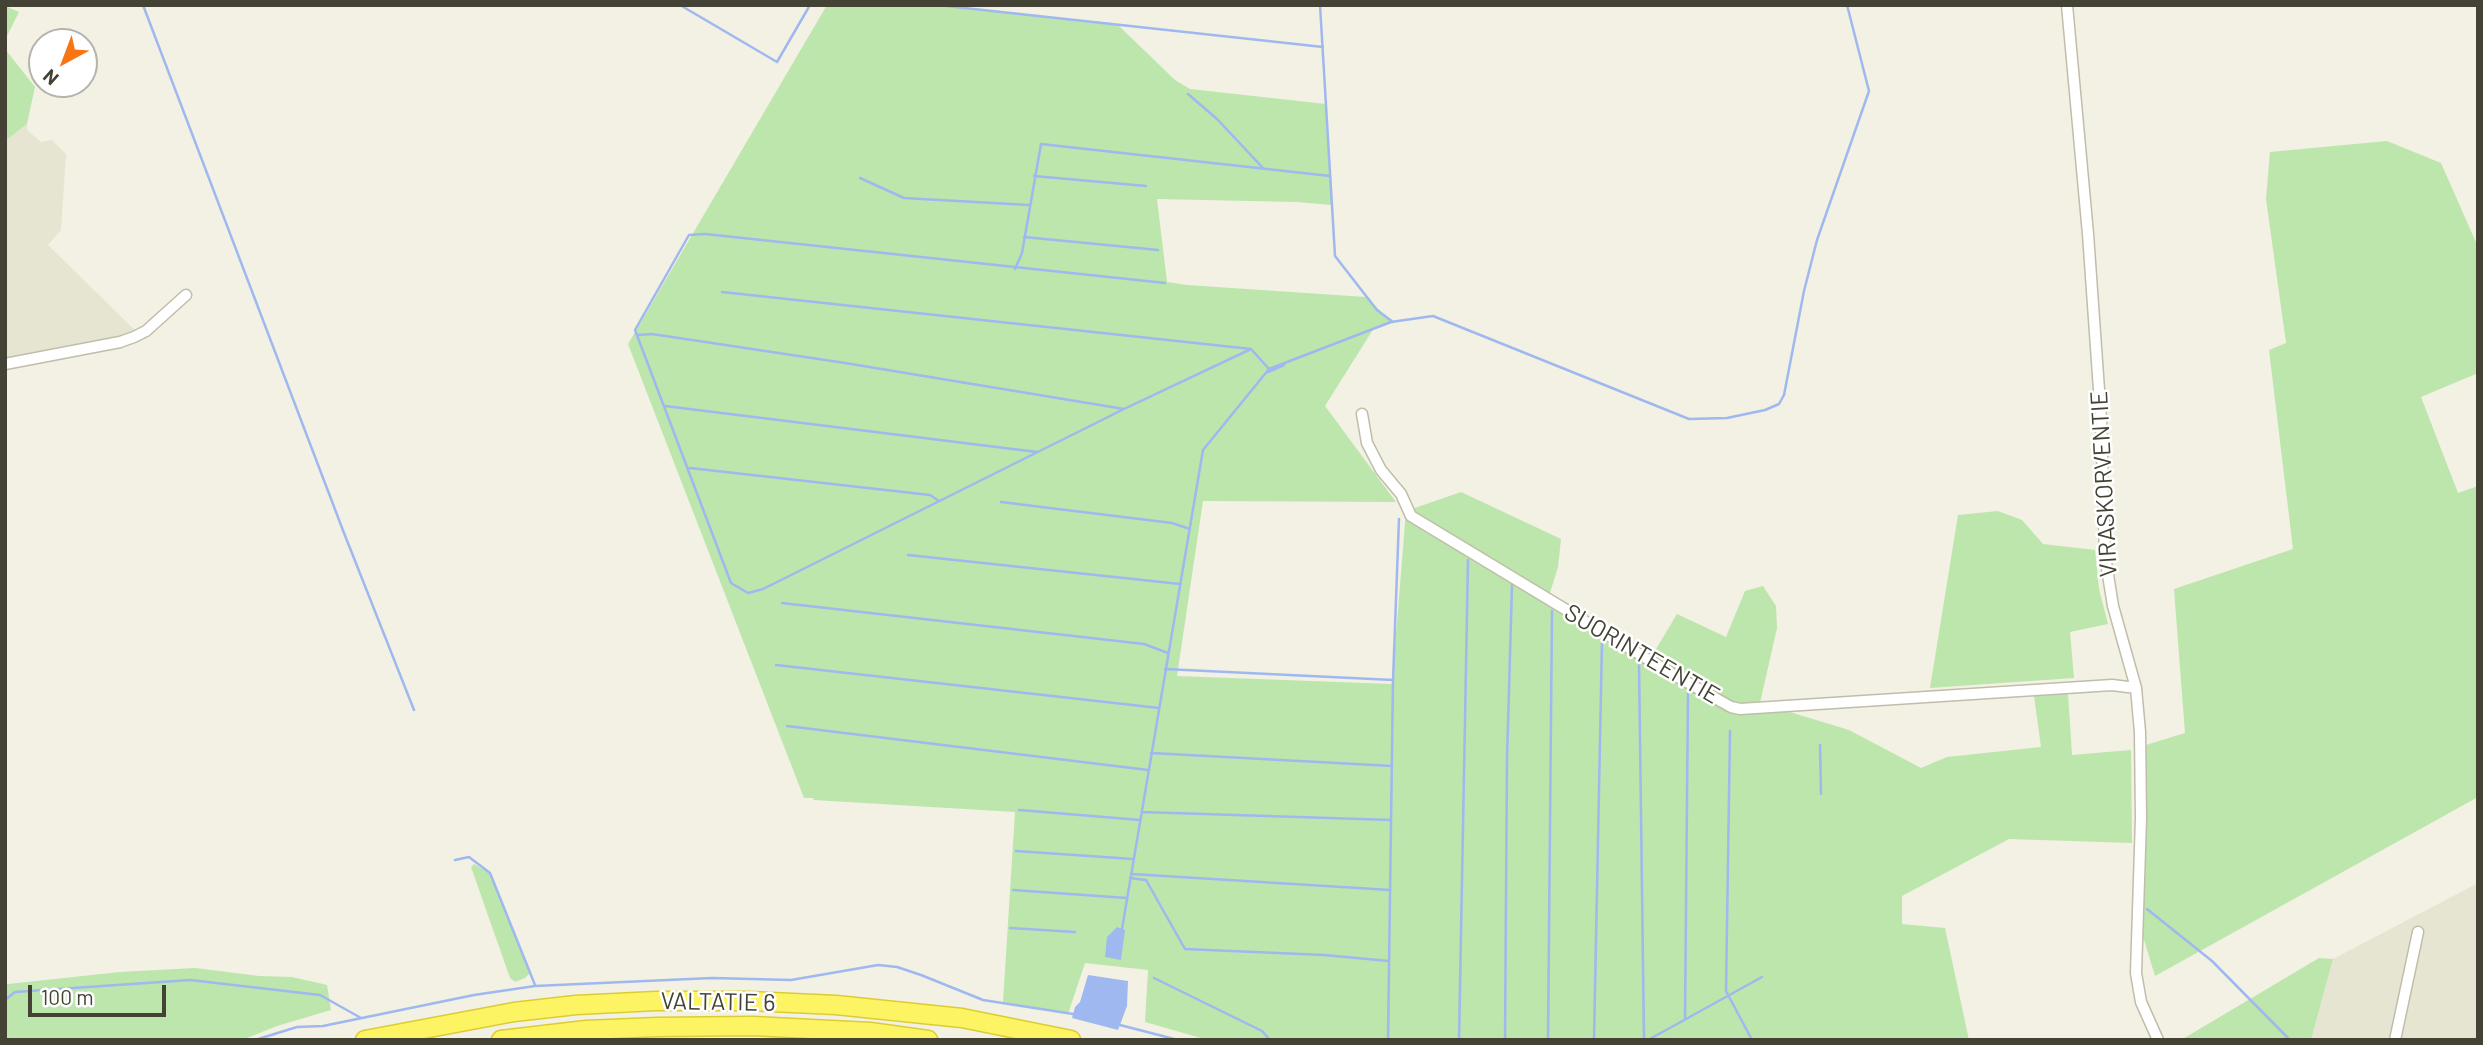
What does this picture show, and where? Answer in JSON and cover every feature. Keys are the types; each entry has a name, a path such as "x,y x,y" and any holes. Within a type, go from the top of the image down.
{"highway":[{"name":"VALTATIE 6","path":"365,1040 514,1012 576,1005 722,1001 836,1005 962,1018 1071,1040"},
{"name":"VALTATIE 6","path":"501,1040 586,1030 657,1027 811,1028 928,1040"}],"street":[{"name":"VIRASKORVENTIE","path":"2067,5 2101,418 2105,556 2113,606 2136,688 2141,818 2136,973 2141,1002 2158,1040"},
{"path":"5,363 120,342 134,337 146,331 186,295"},
{"name":"SUORINTEENTIE","path":"1362,414 1367,443 1381,470 1401,494 1411,516 1669,672 1731,706 1740,709 2112,685 2136,688"},
{"path":"2395,1040 2418,932"}],"shaded area":[{"path":"27,124 27,130 41,142 52,140 66,154 61,230 48,245 144,339 97,352 7,368 5,371 5,141"},
{"path":"2478,883 2478,1040 2311,1040 2333,959"}],"green space":[{"path":"827,5 938,5 1118,25 1175,80 1190,89 1326,104 1332,205 1157,199 1167,282 1366,297 1391,322 1374,328 1325,406 1396,502 1203,501 1177,676 1392,684 1406,511 1461,492 1561,539 1558,567 1548,599 1650,659 1677,614 1726,637 1745,591 1763,586 1776,606 1777,628 1760,703 1849,730 1921,768 1947,757 2041,747 2034,696 2068,693 2072,755 2131,750 2132,843 2009,839 1902,896 1902,924 1945,928 1969,1040 1208,1040 1145,1022 1148,970 1085,963 1068,1014 1003,1002 1015,812 804,798 628,344"},
{"path":"5,6 19,12 5,40"},
{"path":"5,49 28,78 28,98 33,98 27,124 5,141"},
{"path":"2387,141 2441,163 2478,247 2478,373 2421,397 2458,493 2478,486 2478,797 2155,976 2142,933 2146,745 2185,733 2174,589 2293,549 2269,350 2286,343 2266,199 2270,152"},
{"path":"1998,511 2022,520 2043,544 2095,550 2099,589 2108,624 2070,632 2074,678 1930,688 1958,515"},
{"path":"474,864 490,873 530,973 515,982 510,978 471,867"},
{"path":"2319,958 2333,959 2311,1040 2181,1040"},
{"path":"195,968 292,977 327,985 331,1010 242,1040 5,1040 5,986 8,984 120,972"}],"water":[{"path":"1117,927 1125,930 1121,960 1105,957 1107,937"},
{"path":"1088,975 1128,981 1127,1006 1118,1030 1072,1018"}],"waterway":[{"path":"143,5 414,710"},
{"path":"680,5 777,62 810,5"},
{"path":"937,5 1323,47"},
{"path":"1320,5 1335,256 1377,310 1393,322"},
{"path":"1122,929 1203,450 1269,369 1391,322 1433,316 1689,419 1727,418 1765,410 1779,404 1784,395 1817,240 1869,91 1847,5"},
{"path":"1188,94 1217,119 1263,168"},
{"path":"1015,269 1022,253 1041,144 1330,176"},
{"path":"1034,176 1146,186"},
{"path":"860,178 904,198 1029,205"},
{"path":"1165,283 705,234 689,235 635,330 731,583 748,593 763,589 1124,409 1251,349"},
{"path":"1024,237 1158,250"},
{"path":"722,292 1251,349 1269,369"},
{"path":"637,335 652,334 845,363 1124,409"},
{"path":"1268,372 1284,365"},
{"path":"665,406 1037,452"},
{"path":"690,468 930,495 939,501"},
{"path":"1001,502 1172,523 1190,529"},
{"path":"1388,1040 1393,680 1399,519"},
{"path":"908,555 1180,584"},
{"path":"1459,1040 1468,560"},
{"path":"1505,1040 1507,759 1512,585"},
{"path":"782,603 1144,644 1168,653"},
{"path":"1548,1040 1552,611"},
{"path":"1594,1040 1602,641"},
{"path":"1639,663 1644,1040"},
{"path":"776,665 1159,708"},
{"path":"1165,669 1393,680"},
{"path":"1685,1019 1688,692"},
{"path":"787,726 1148,770"},
{"path":"1730,731 1726,991 1752,1040"},
{"path":"1820,745 1821,794"},
{"path":"1151,753 1392,766"},
{"path":"1019,810 1140,820"},
{"path":"1142,812 1391,820"},
{"path":"1016,851 1133,859"},
{"path":"455,860 469,857 490,873 535,985"},
{"path":"1132,874 1390,890"},
{"path":"1130,878 1146,880 1185,949 1324,955 1389,961"},
{"path":"1013,890 1127,898"},
{"path":"2147,909 2212,961 2290,1040"},
{"path":"1010,928 1075,932"},
{"path":"255,1040 297,1027 323,1026 474,995 535,986 712,978 791,980 878,965 897,967 983,1000 1073,1014"},
{"path":"1648,1040 1762,977"},
{"path":"1154,978 1262,1031 1270,1040"},
{"path":"5,1000 15,992 190,980 320,995 361,1018"},
{"path":"1120,1025 1178,1040"}]}
